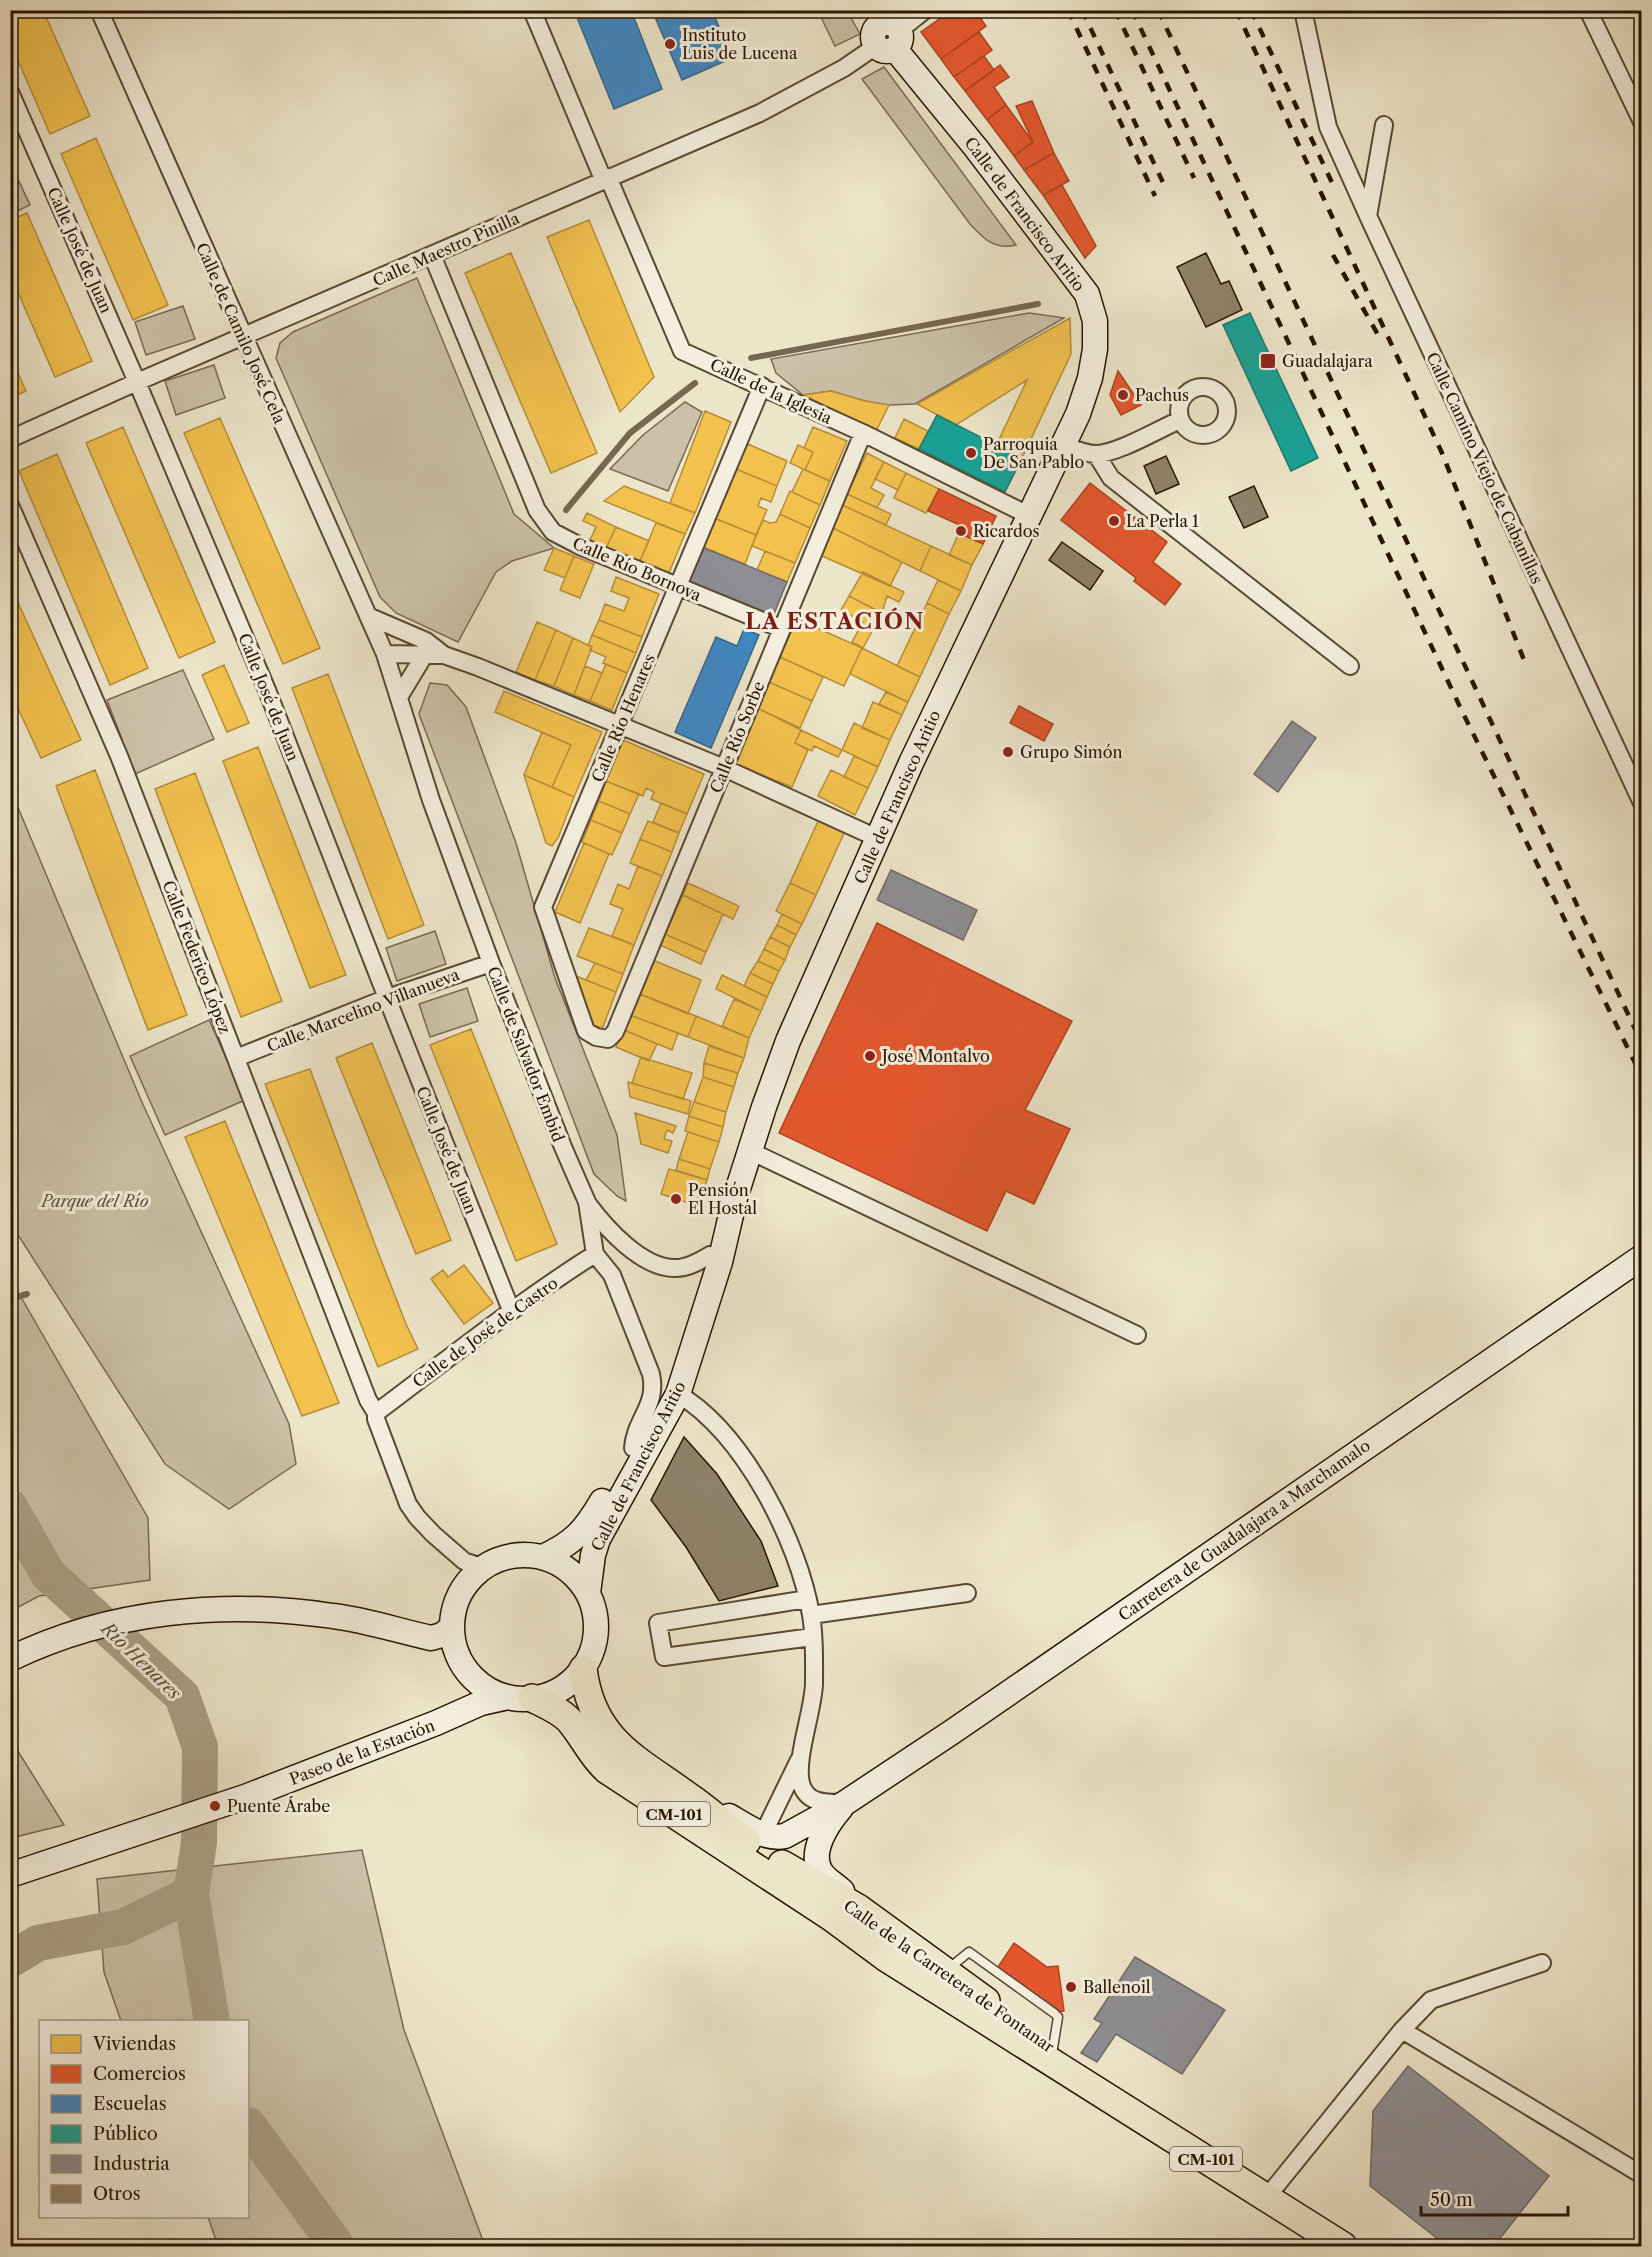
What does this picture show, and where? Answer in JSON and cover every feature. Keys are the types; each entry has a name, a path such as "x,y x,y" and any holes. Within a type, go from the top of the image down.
{"main road":[{"name":"Calle de Francisco Aritio","path":"588,1593 593,1555 598,1539 678,1394 720,1262 735,1198 788,1041 877,838 1028,515 1064,445 1084,397 1094,362 1095,321 1087,294 884,32"},
{"name":"Calle de Francisco Aritio","path":"543,1557 562,1548 587,1526 667,1386 716,1236 735,1198"},
{"name":"Carretera de Guadalajara a Marchamalo","path":"846,1803 1641,1257"},
{"path":"518,1555 543,1557 565,1567 588,1593 593,1606 596,1630 591,1654 583,1669 561,1689 539,1698 494,1693 475,1680 460,1662 452,1627 460,1595 474,1575 495,1561 518,1555"},
{"path":"10,1659 46,1643 92,1629 159,1614 217,1609 265,1608 335,1616 431,1638 442,1635 452,1627"},
{"name":"Calle de la Carretera de Fontanar","path":"583,1669 585,1686 591,1701 614,1741 622,1749 692,1798 751,1844 792,1871 858,1908 945,1972 1049,2054 1110,2097 1343,2247"},
{"name":"Calle de la Carretera de Fontanar","path":"520,1697 550,1707 567,1718 598,1762 607,1770 831,1917 885,1957 1049,2054"},
{"name":"Paseo de la Estación","path":"10,1875 245,1797 481,1703 520,1697"},
{"path":"692,1798 763,1834 778,1838 846,1803"},
{"path":"846,1803 824,1830 819,1844 818,1866 822,1875 848,1896 858,1908"}],"street":[{"name":"Calle de Camilo José Cela","path":"99,10 385,654"},
{"name":"Calle de la Iglesia","path":"532,10 682,351 862,433 1028,515"},
{"name":"Calle Maestro Pinilla","path":"10,439 605,178 760,113 844,68 884,32 925,10"},
{"name":"Calle Camino Viejo de Cabanillas","path":"1303,10 1328,127 1641,803"},
{"path":"1588,10 1641,122"},
{"name":"Calle José de Juan","path":"10,92 137,382 267,690 511,1310"},
{"path":"1368,216 1384,125"},
{"name":"Calle Río Bornova","path":"432,255 537,510 553,532 580,546 782,629"},
{"name":"Calle Río Henares","path":"608,1039 596,1037 586,1031 543,907 762,386"},
{"path":"1064,445 1096,454 1110,452 1180,420"},
{"name":"Calle Río Sorbe","path":"608,1039 615,1032 862,433"},
{"path":"1096,454 1111,478 1350,666"},
{"name":"Calle Federico López","path":"10,505 119,756 368,1400 376,1413 376,1419 408,1504 433,1534 465,1561 472,1565 487,1566"},
{"path":"368,616 426,641 444,655"},
{"path":"385,654 444,655 478,667 724,768 877,838"},
{"name":"Calle de Salvador Embid","path":"385,654 431,800 491,963 587,1202 595,1254 612,1275 653,1385 651,1400 633,1448"},
{"path":"399,697 425,654"},
{"name":"Calle Marcelino Villanueva","path":"236,1058 387,998 491,963"},
{"path":"750,1151 1137,1335"},
{"path":"587,1202 608,1231 627,1247 665,1267 682,1267 697,1263 710,1255"},
{"name":"Calle de José de Castro","path":"376,1413 511,1310 595,1254"},
{"path":"678,1394 706,1414 747,1462 782,1524 796,1560 809,1607 812,1637 814,1685 801,1757 801,1781 810,1797 817,1802 846,1803"},
{"path":"812,1637 664,1657 658,1623 967,1593"},
{"path":"763,1834 801,1757"},
{"path":"1267,2198 1402,2031 1431,2000 1542,1963"},
{"path":"1402,2031 1641,2175"}],"green space":[{"path":"818,11 847,11 860,34 835,46"},
{"path":"884,67 1016,245 995,245 985,239 970,224 862,79"},
{"path":"10,162 30,205 11,214 10,214"},
{"path":"417,278 514,514 554,548 512,561 496,572 458,642 396,613 380,597 276,358 280,343 293,332"},
{"path":"183,306 195,339 146,355 135,322"},
{"path":"1029,313 1064,318 915,404 889,405 831,391 803,395 776,373 771,359"},
{"path":"214,365 225,398 176,415 165,381"},
{"path":"685,402 702,412 668,491 610,469 643,435"},
{"path":"183,670 214,739 135,774 107,700"},
{"path":"430,683 447,685 466,707 516,843 555,978 617,1135 626,1201 617,1196 594,1174 419,714"},
{"name":"Parque del Río","path":"11,791 141,1100 289,1424 296,1464 229,1509 165,1464 11,1224"},
{"path":"435,931 446,964 397,981 386,948"},
{"path":"467,988 478,1021 430,1037 419,1004"},
{"path":"209,1020 245,1100 165,1135 130,1056"},
{"path":"10,1278 148,1518 150,1580 39,1596 11,1611"},
{"path":"11,1740 64,1825 11,1838"},
{"path":"362,1850 404,2030 485,2246 218,2246 208,2218 249,2218 249,2020 121,2020 104,1972 97,1879"}],"building: Viviendas":[{"path":"10,10 43,10 90,116 50,134 10,42"},
{"path":"96,138 168,305 133,320 61,154"},
{"path":"27,213 92,361 55,377 10,274 10,220"},
{"path":"589,220 654,377 620,412 547,237"},
{"path":"511,253 597,453 551,473 465,273"},
{"path":"1070,318 1071,354 1022,458 996,446 1027,380 956,425 917,404"},
{"path":"10,355 26,391 10,398"},
{"path":"831,391 889,405 876,431 803,395"},
{"path":"705,411 731,422 695,513 670,503"},
{"path":"220,418 320,648 283,664 184,433"},
{"path":"904,419 928,431 919,449 895,438"},
{"path":"123,427 215,642 179,658 86,443"},
{"path":"813,427 847,441 830,481 805,470 813,452 804,448"},
{"path":"748,444 787,461 777,486 736,469"},
{"path":"798,445 813,452 805,470 790,463"},
{"path":"867,453 884,462 871,488 884,495 877,508 847,494"},
{"path":"57,454 148,668 110,685 19,471"},
{"path":"884,462 906,473 898,490 875,479"},
{"path":"736,469 777,486 771,502 761,498 758,506 767,510 756,535 714,518"},
{"path":"803,469 830,481 820,505 792,492"},
{"path":"906,473 939,489 926,513 894,498"},
{"path":"624,486 695,513 685,534 604,501"},
{"path":"790,491 820,505 810,528 780,514"},
{"path":"847,494 891,514 886,525 842,505"},
{"path":"842,505 931,546 920,571 833,528"},
{"path":"587,513 616,527 606,548 590,540 596,527 583,521"},
{"path":"780,514 810,528 795,563 752,546 763,520 770,523 776,522"},
{"path":"714,518 756,535 745,564 702,547"},
{"path":"656,523 685,534 669,573 640,561"},
{"path":"616,527 649,541 640,561 606,548"},
{"path":"833,528 902,562 890,586 822,556"},
{"path":"959,533 983,544 972,565 949,555"},
{"path":"931,546 972,565 961,591 920,571"},
{"path":"554,548 574,556 565,578 544,570"},
{"path":"765,551 795,563 787,582 757,570"},
{"path":"574,556 594,564 580,598 560,590"},
{"path":"863,572 904,592 899,602 887,596 882,613 849,596"},
{"path":"616,577 659,594 642,637 599,620 605,604 624,611 629,598 611,591"},
{"path":"938,580 961,591 949,614 927,603"},
{"path":"10,585 81,740 41,758 10,691"},
{"path":"849,596 882,613 863,648 852,642 863,622 841,610"},
{"path":"927,603 949,614 920,677 897,666"},
{"path":"797,619 862,648 844,686 780,657"},
{"path":"599,620 642,637 636,653 592,635"},
{"path":"537,622 556,630 535,680 516,672"},
{"path":"556,630 573,638 554,686 535,680"},
{"path":"592,635 636,653 627,673 603,663 606,657 590,650 592,647 588,646"},
{"path":"573,638 592,647 574,695 554,686"},
{"path":"862,648 920,677 908,702 850,674"},
{"path":"780,657 823,677 812,701 769,682"},
{"path":"606,664 627,673 612,710 590,701"},
{"path":"224,665 249,723 227,732 202,675"},
{"path":"585,666 602,673 590,701 574,695"},
{"path":"328,674 424,925 388,939 292,688"},
{"path":"769,682 812,701 800,728 757,708"},
{"path":"504,691 602,732 574,797 552,787 571,745 495,712"},
{"path":"886,692 908,702 902,715 879,704"},
{"path":"873,702 902,715 890,740 862,728"},
{"path":"757,708 801,730 795,743 808,750 792,787 735,764"},
{"path":"854,723 890,740 878,767 842,750"},
{"path":"801,730 842,750 838,757 814,746 812,751 795,743"},
{"path":"542,732 571,745 552,787 524,775"},
{"path":"623,740 704,774 687,814 651,799 654,792 646,788 643,796 606,781"},
{"path":"258,747 346,975 310,988 223,761"},
{"path":"854,756 878,767 868,788 844,777"},
{"path":"95,770 187,1015 148,1030 56,786"},
{"path":"831,770 868,788 855,815 818,796"},
{"path":"195,773 282,1001 241,1017 155,789"},
{"path":"524,775 574,797 558,838 552,846 546,843"},
{"path":"606,781 639,794 630,814 599,801"},
{"path":"599,801 630,814 622,833 591,820"},
{"path":"661,803 687,814 679,833 653,822"},
{"path":"819,819 845,831 816,895 790,883"},
{"path":"591,820 622,833 612,855 582,842"},
{"path":"648,821 679,833 672,852 640,839"},
{"path":"640,839 672,852 662,876 630,863"},
{"path":"584,843 609,854 580,923 555,912"},
{"path":"638,866 662,876 634,945 612,936 623,909 610,904 618,884 629,889"},
{"path":"688,883 739,906 733,919 683,895"},
{"path":"790,883 816,895 802,924 776,911"},
{"path":"683,895 723,914 706,952 665,934"},
{"path":"782,914 802,924 796,935 777,925"},
{"path":"777,925 796,935 790,947 770,937"},
{"path":"589,928 634,945 623,974 577,956"},
{"path":"665,934 706,952 701,964 660,945"},
{"path":"770,937 790,947 785,960 764,949"},
{"path":"764,949 785,960 779,971 758,961"},
{"path":"653,960 701,980 688,1014 640,994"},
{"path":"758,961 779,971 773,984 750,973"},
{"path":"595,963 623,974 616,992 586,980"},
{"path":"750,973 773,984 767,997 744,986"},
{"path":"722,975 767,997 761,1011 716,989"},
{"path":"576,976 616,992 603,1027 587,1026 572,978"},
{"path":"640,994 696,1016 688,1037 630,1015"},
{"path":"734,999 761,1011 749,1038 722,1026"},
{"path":"630,1015 678,1033 672,1050 624,1030"},
{"path":"696,1016 749,1038 744,1058 688,1037"},
{"path":"471,1029 557,1244 516,1261 430,1045"},
{"path":"624,1030 657,1044 649,1061 616,1047"},
{"path":"372,1043 451,1240 416,1254 336,1058"},
{"path":"709,1046 744,1058 738,1073 704,1063"},
{"path":"641,1057 692,1073 683,1099 632,1083"},
{"path":"704,1063 738,1073 734,1087 703,1077"},
{"path":"310,1069 374,1242 418,1349 378,1367 265,1084"},
{"path":"703,1077 734,1087 726,1112 694,1102"},
{"path":"628,1082 691,1101 688,1114 630,1097"},
{"path":"694,1102 726,1112 723,1127 689,1116"},
{"path":"635,1113 676,1126 673,1133 667,1130 664,1139 672,1141 668,1153 641,1144"},
{"path":"689,1116 723,1127 719,1142 685,1131"},
{"path":"225,1121 339,1403 302,1416 185,1137"},
{"path":"688,1132 719,1142 710,1169 679,1159"},
{"path":"679,1159 710,1169 707,1180 676,1170"},
{"path":"669,1169 707,1180 698,1206 661,1194"},
{"path":"464,1265 493,1303 464,1324 431,1279 443,1270 448,1277"}],"building: Comercios":[{"path":"952,10 975,10 986,26 941,59 921,32"},
{"path":"979,32 992,50 954,77 941,59"},
{"path":"984,56 994,70 965,91 954,77"},
{"path":"1000,65 1009,77 994,87 1006,105 987,120 965,91"},
{"path":"1032,101 1054,153 1024,170 1014,156 1033,142 1016,106"},
{"path":"1006,105 1033,142 1014,156 987,120"},
{"path":"1054,153 1069,181 1043,195 1024,170"},
{"path":"1062,185 1096,246 1085,258 1043,195"},
{"path":"1118,371 1141,405 1121,415 1110,395"},
{"path":"1090,483 1167,542 1153,562 1181,584 1165,605 1134,581 1136,578 1061,520"},
{"path":"939,489 996,516 983,544 959,533 962,526 928,511"},
{"path":"1019,706 1053,724 1044,741 1010,723"},
{"path":"877,923 1072,1021 1025,1110 1070,1129 1034,1204 1006,1191 987,1231 779,1133"},
{"path":"1014,1943 1047,1967 1058,1966 1064,2011 1054,2013 996,1970"}],"building: Escuelas":[{"path":"574,10 631,10 662,89 614,109"},
{"path":"652,10 712,10 732,58 682,80"},
{"path":"744,629 759,635 711,748 675,732 716,637 737,646"}],"building: Público":[{"path":"1250,313 1318,458 1291,471 1223,325"},
{"name":"Parroquia De San Pablo","path":"937,415 1022,458 1005,492 919,449"}],"building: Industria":[{"path":"702,547 787,582 772,619 687,583"},
{"path":"1292,721 1316,738 1278,792 1254,774"},
{"path":"891,870 977,910 963,940 877,900"},
{"path":"1135,1957 1225,2010 1182,2074 1116,2034 1097,2062 1081,2053 1102,2023 1094,2019"},
{"path":"1408,2066 1549,2176 1494,2246 1447,2246 1370,2186 1373,2111"}],"building: Otros":[{"path":"1206,253 1221,284 1229,281 1242,310 1206,327 1177,267"},
{"path":"1166,456 1179,484 1156,494 1144,466"},
{"path":"1254,486 1268,517 1244,528 1229,497"},
{"path":"1062,542 1103,571 1090,590 1049,560"},
{"path":"684,1437 717,1474 761,1541 778,1586 719,1601 686,1547 651,1500"}],"waterway":[{"path":"751,358 1038,304"},
{"path":"566,510 630,433 695,383"},
{"path":"10,1299 27,1294"},
{"name":"Río Henares","path":"10,1507 48,1574 182,1696 200,1747 199,1843 191,1894 212,2020"},
{"path":"10,1960 38,1943 123,1927 191,1894"},
{"name":"Río Henares","path":"249,2126 337,2246"}],"railway":[{"path":"1068,10 1155,196"},
{"path":"1082,10 1167,191"},
{"path":"1115,10 1194,178"},
{"path":"1132,10 1461,709 1642,1077"},
{"path":"1158,10 1642,1044"},
{"path":"1236,10 1442,453 1526,665"},
{"path":"1251,10 1335,189"},
{"path":"1333,255 1382,342"}],"place":[{"name":"Instituto Luis de Lucena","path":"670,44"},
{"name":"Guadalajara","path":"1268,361"},
{"name":"Pachus","path":"1123,395"},
{"name":"Parroquia De San Pablo","path":"971,453"},
{"name":"La Perla 1","path":"1114,521"},
{"name":"Ricardos","path":"961,531"},
{"name":"Grupo Simón","path":"1008,752"},
{"name":"José Montalvo","path":"870,1056"},
{"name":"Pensión El Hostal","path":"676,1199"},
{"name":"Puente Árabe","path":"215,1806"},
{"name":"Ballenoil","path":"1071,1987"}],"district":[{"name":"LA ESTACIÓN","path":"835,621"}]}
